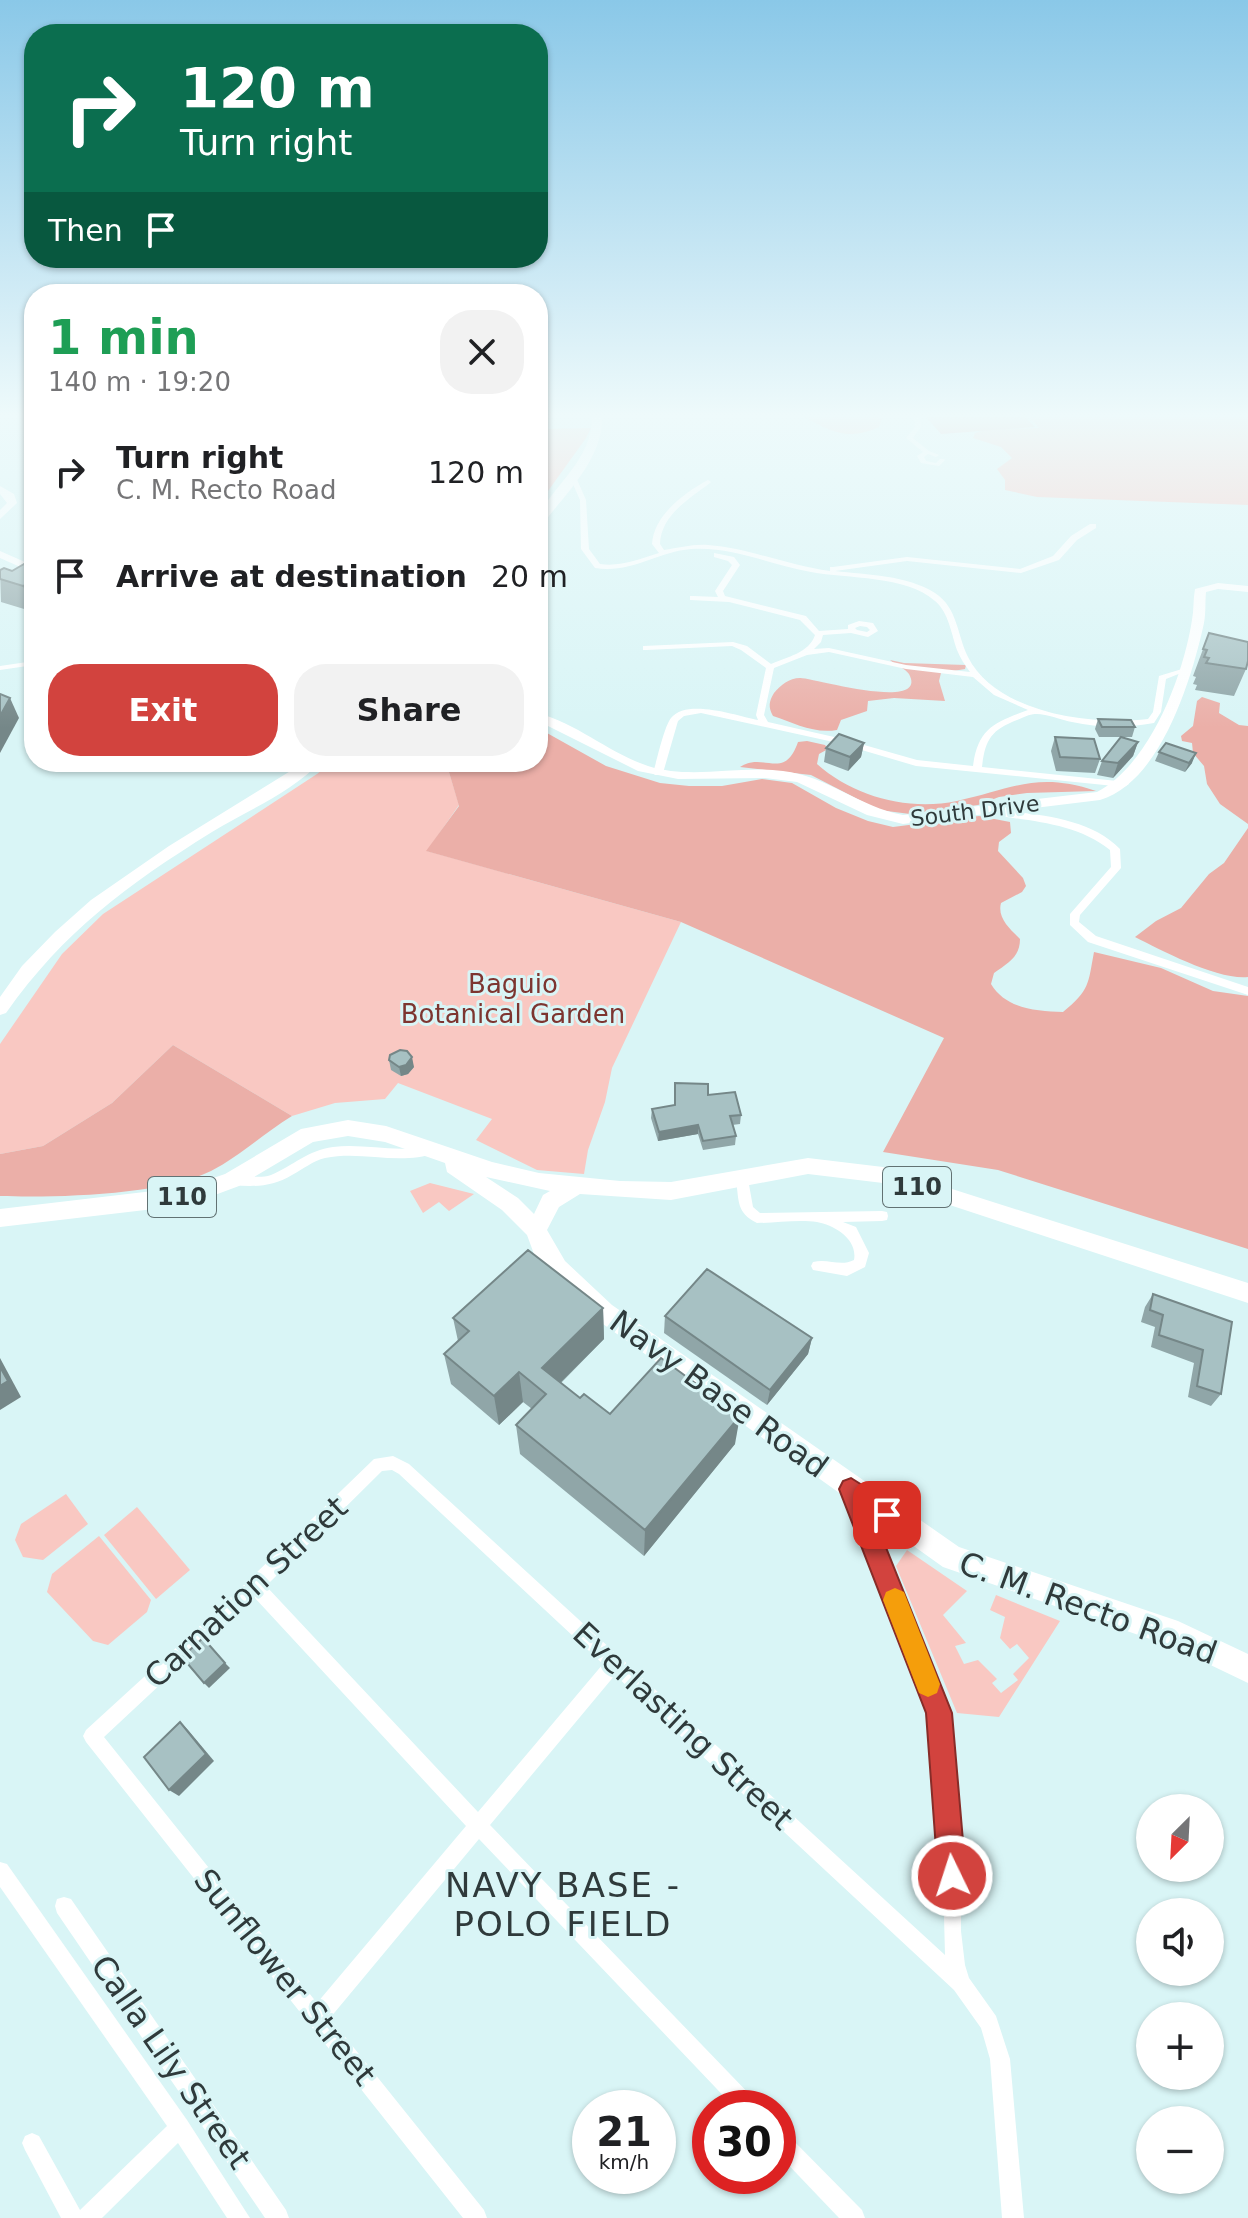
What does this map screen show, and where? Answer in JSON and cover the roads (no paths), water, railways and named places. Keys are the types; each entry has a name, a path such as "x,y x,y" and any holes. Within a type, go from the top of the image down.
{"main road":[{"path":"0,554 24,565"},
{"path":"1124,784 1168,719 1198,624 1201,589 1218,586 1248,589"},
{"name":"South Drive","path":"548,722 622,762 658,773 702,777 753,773 785,775 815,783 874,814 896,820 920,820 1100,796 1124,784"},
{"path":"0,1009 71,924 125,881 295,772"},
{"name":"110","path":"0,1218 149,1203 211,1190 308,1135 329,1130 368,1129 491,1170 576,1186 671,1191 808,1166 852,1169 883,1175 1248,1293"},
{"name":"Navy Base Road","path":"436,1151 510,1204 536,1230 542,1247 557,1268 604,1312 851,1489"},
{"path":"536,1230 551,1201 576,1186"},
{"name":"C. M. Recto Road","path":"851,1489 952,1558 1178,1635 1248,1669"}],"street":[{"path":"584,521 585,549 594,564 616,568 662,552 690,547 714,548 807,570 900,583 933,594 951,611 965,659 978,675 999,693 1035,711 1094,723 1151,721 1156,717 1162,678 1182,671"},
{"path":"662,552 656,544 656,530 665,521"},
{"path":"807,570 859,567 907,559 1021,571 1056,558 1074,538 1093,526"},
{"path":"662,552 708,554 731,559 736,568 719,591 727,600"},
{"path":"693,598 727,600 797,615 811,624 829,650"},
{"path":"805,653 818,636 852,631"},
{"path":"646,648 733,644 744,648 770,667"},
{"path":"770,667 805,653 829,650 906,667 978,675"},
{"path":"0,668 24,664"},
{"path":"759,720 770,667"},
{"path":"658,773 670,727 681,714 713,711 840,741 896,759 1124,784"},
{"path":"977,770 978,751 986,733 1006,721 1035,711"},
{"path":"982,810 1075,828 1100,837 1115,849 1116,868 1075,914 1074,923 1092,939 1248,991"},
{"path":"742,1179 747,1210 751,1215 766,1220 882,1216"},
{"path":"818,1266 847,1270 860,1263 862,1253 851,1231 820,1217"},
{"name":"Carnation Street","path":"92,1736 255,1586 379,1464 393,1463 404,1469"},
{"name":"Everlasting Street","path":"404,1469 961,1983"},
{"name":"Navy Base Road","path":"851,1489 939,1713 952,1876 952,1931 961,1983 989,2023 1000,2059 1013,2218"},
{"path":"255,1586 732,2090"},
{"path":"318,2017 614,1663"},
{"name":"Sunflower Street","path":"92,1736 476,2218"},
{"path":"0,1871 180,2127 239,2218"},
{"name":"Calla Lily Street","path":"64,1906 278,2218"},
{"path":"87,2218 180,2127"},
{"path":"32,2143 73,2218"},
{"path":"796,2158 854,2218"}],"district":[{"name":"NAVY BASE - POLO FIELD","path":"563,1904"}],"park label":[{"name":"Baguio Botanical Garden","path":"513,999"}]}
